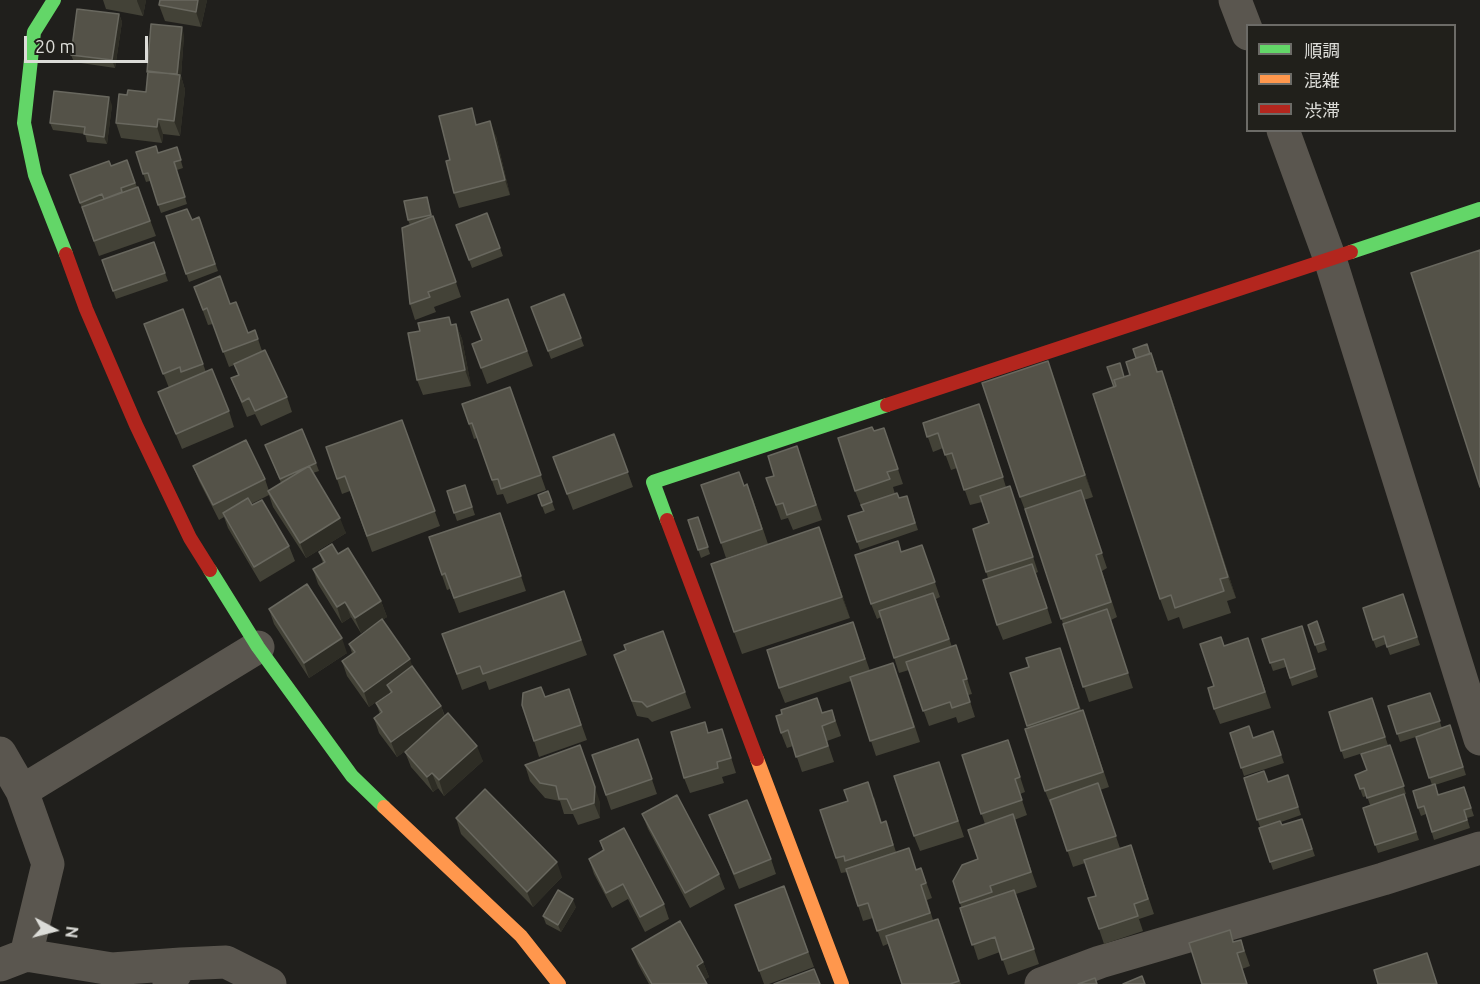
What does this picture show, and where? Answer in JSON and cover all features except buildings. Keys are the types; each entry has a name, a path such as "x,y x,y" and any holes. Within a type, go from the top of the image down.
{"street":[{"path":"54,0 34,32 26,101 24,123 35,176 48,202 86,309 136,425 190,538 258,647 352,776 521,936 559,984"},
{"path":"1235,0 1246,29"},
{"path":"1284,132 1330,259 1480,739"},
{"path":"842,984 653,483 1480,209"},
{"path":"22,791 258,647"},
{"path":"0,753 22,791 48,864 13,960 175,974 226,962 270,984"},
{"path":"1041,984 1100,962 1383,879 1480,848"}],"traffic: fast":[{"path":"54,0 34,32 24,123 35,175 66,254"},
{"path":"1351,252 1480,209"},
{"path":"667,520 653,482 887,405"},
{"path":"210,570 258,647 352,776 384,807"}],"traffic: slow":[{"path":"757,759 842,984"},
{"path":"384,807 521,936 559,984"}],"traffic: jam":[{"path":"887,405 1351,252"},
{"path":"66,254 86,309 136,425 190,538 210,570"},
{"path":"667,520 757,759"}]}
